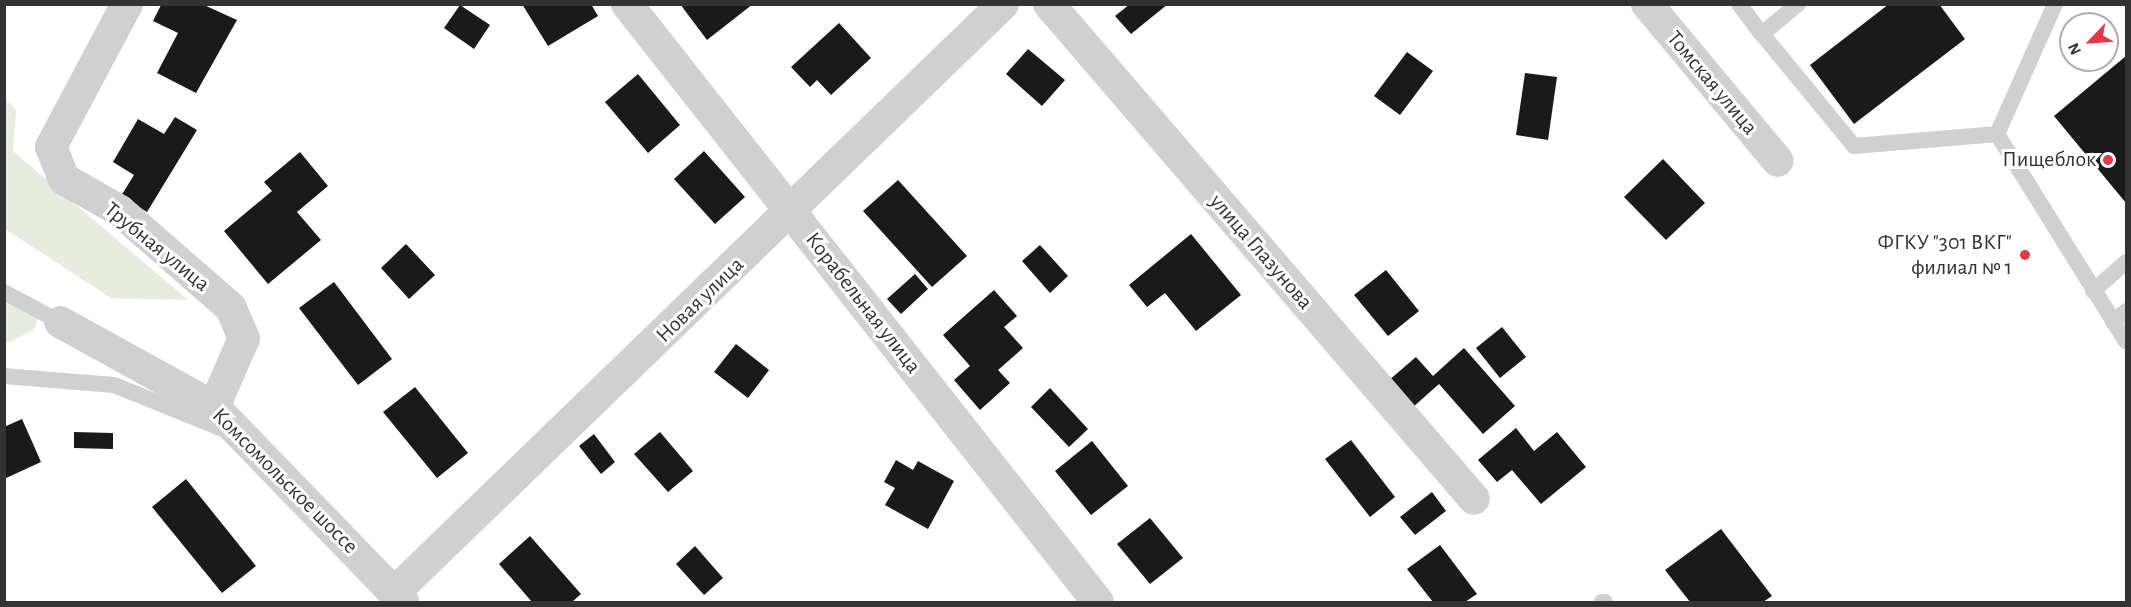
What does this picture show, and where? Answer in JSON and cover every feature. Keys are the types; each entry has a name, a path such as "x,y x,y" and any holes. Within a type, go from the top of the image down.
{"street":[{"name":"Трубная улица","path":"127,4 51,147 64,179 120,211 231,308 244,338 214,407"},
{"name":"Корабельная улица","path":"627,4 1098,603"},
{"name":"Новая улица","path":"399,598 1003,4"},
{"name":"улица Глазунова","path":"1049,4 1474,499"},
{"name":"Томская улица","path":"1647,4 1778,161"},
{"name":"Комсомольское шоссе","path":"60,322 214,407 399,598"}],"lane":[{"path":"1739,4 1854,146 1997,134"},
{"path":"1762,34 1798,4"},
{"path":"1997,134 2055,4"},
{"path":"1997,134 2092,291 2127,340"},
{"path":"2092,291 2127,262"},
{"path":"4,292 60,322"},
{"path":"2113,322 2127,310"},
{"path":"4,376 114,385 246,438"}],"shaded area":[{"path":"4,97 16,110 13,151 188,300 111,298 5,229"},
{"path":"5,283 41,309 34,330 5,344"}],"building":[{"path":"522,4 591,4 598,16 548,46"},
{"path":"680,4 753,4 707,40"},
{"path":"1130,4 1168,4 1131,34 1115,16"},
{"path":"1889,4 1939,4 1965,39 1854,124 1810,65"},
{"path":"161,5 204,5 237,20 196,93 157,73 178,33 153,21"},
{"path":"460,5 490,25 474,49 444,28"},
{"path":"839,23 871,58 831,95 817,80 810,87 791,67"},
{"path":"1028,49 1065,80 1042,106 1006,74"},
{"path":"1407,52 1433,71 1400,115 1374,96"},
{"name":"Пищеблок","path":"2126,56 2126,203 2054,116 2107,72 2119,72 2119,62"},
{"path":"1525,73 1557,77 1548,140 1516,135"},
{"path":"638,74 680,125 648,153 605,102"},
{"path":"175,117 197,130 147,212 121,196 134,175 113,162 138,119 164,134"},
{"path":"704,151 745,197 715,224 674,179"},
{"path":"300,152 328,186 297,212 321,240 268,284 224,231 272,191 264,182"},
{"path":"1663,159 1705,203 1666,240 1624,197"},
{"path":"898,180 967,256 932,287 863,211"},
{"path":"1191,234 1241,295 1196,331 1165,293 1147,307 1129,285"},
{"path":"406,244 435,275 409,299 381,268"},
{"path":"1040,245 1068,276 1050,293 1022,261"},
{"path":"1386,270 1419,311 1388,336 1354,295"},
{"path":"915,274 928,289 901,314 887,299"},
{"path":"334,282 392,359 358,385 299,308"},
{"path":"994,290 1017,316 1004,327 1023,348 998,370 1010,383 980,410 954,380 970,366 943,335"},
{"path":"1502,327 1526,357 1500,378 1476,348"},
{"path":"736,344 769,370 748,398 714,372"},
{"path":"1464,348 1515,406 1483,434 1439,384 1412,408 1388,381 1416,357 1433,376"},
{"path":"415,387 468,453 437,478 383,412"},
{"path":"1050,388 1088,429 1069,447 1031,407"},
{"path":"22,419 41,462 4,479 4,427"},
{"path":"1516,428 1534,451 1557,432 1586,467 1541,504 1512,470 1497,482 1478,460"},
{"path":"74,432 113,433 113,449 74,448"},
{"path":"660,432 693,471 668,492 634,454"},
{"path":"594,434 615,462 601,474 579,446"},
{"path":"1351,440 1395,497 1370,517 1325,459"},
{"path":"1092,441 1128,486 1091,515 1055,471"},
{"path":"896,460 913,470 918,461 954,481 928,529 885,505 895,488 884,482"},
{"path":"186,479 256,566 222,593 152,507"},
{"path":"1432,492 1446,511 1415,535 1400,517"},
{"path":"1150,518 1183,558 1150,584 1117,544"},
{"path":"1721,529 1772,596 1763,602 1690,602 1665,570"},
{"path":"530,536 581,594 572,602 532,602 499,564"},
{"path":"1440,545 1477,594 1465,602 1433,602 1407,569"},
{"path":"695,546 723,578 704,595 676,564"}],"place":[{"name":"Пищеблок","path":"2108,160"},
{"name":"ФГКУ \"301 ВКГ\" филиал № 1","path":"2025,255"}]}
